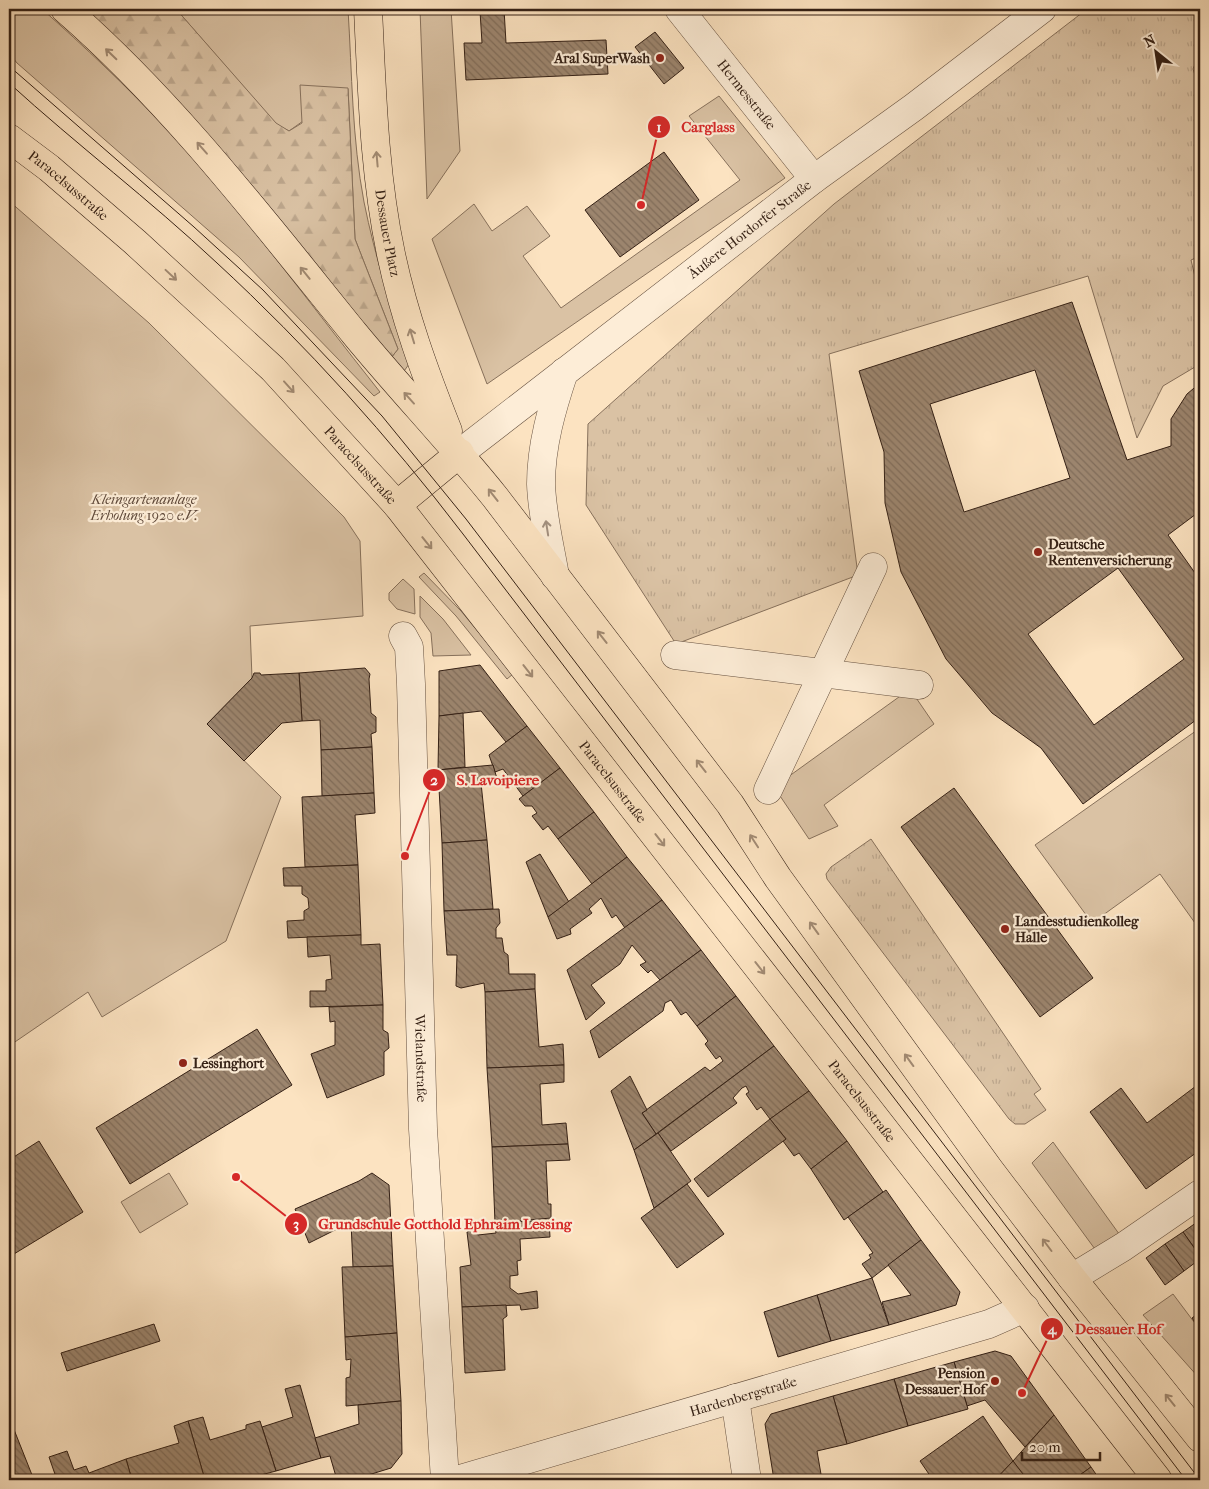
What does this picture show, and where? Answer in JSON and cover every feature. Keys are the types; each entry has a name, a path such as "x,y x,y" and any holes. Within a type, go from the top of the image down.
{"main road":[{"path":"65,9 146,88 202,148 390,378 457,450 730,804 812,925 943,1107 1072,1278 1200,1438"},
{"name":"Dessauer Platz","path":"368,9 379,176 391,254 422,367 457,450"},
{"name":"Paracelsusstraße","path":"9,138 49,168 136,242 273,369 396,505 1158,1480"},
{"path":"396,505 457,450"}],"street":[{"name":"Hermesstraße","path":"679,9 814,179"},
{"name":"Äußere Hordorfer Straße","path":"457,450 564,372 814,179 914,107 1042,9"},
{"path":"555,576 543,500 542,475 544,442 552,408 564,372"},
{"path":"768,790 873,567"},
{"name":"Wielandstraße","path":"403,636 409,647 410,666 423,1129 445,1480"},
{"path":"675,655 919,685"},
{"path":"1072,1278 1123,1247 1200,1194"},
{"name":"Hardenbergstraße","path":"457,1480 989,1324 1024,1308"},
{"path":"734,1398 747,1480"}],"green space":[{"path":"9,9 42,9 105,67 165,127 248,224 380,392 374,396 239,257 17,63 9,53"},
{"path":"86,9 176,9 276,123 289,131 302,123 300,85 348,88 355,239 398,349 391,358 319,267 207,134 128,49"},
{"path":"176,9 348,9 355,130 360,178 368,223 409,364 402,374 391,358 398,349 355,239 348,89 289,131 276,124"},
{"path":"420,9 451,9 460,151 427,199"},
{"path":"1087,9 1200,9 1200,52 1193,69 1200,91 1200,256 1191,260 1200,298 1200,364 1163,386 1137,438 1088,276 829,354 858,575 676,644 586,505 588,424 834,204"},
{"path":"719,96 785,178 487,384 432,239 474,204 492,231 527,206 550,236 523,256 561,308 740,180 689,116"},
{"name":"Kleingartenanlage Erholung 1920 e.V.","path":"9,201 149,323 344,517 360,541 363,616 250,626 252,678 207,724 281,797 226,941 102,1017 88,992 9,1046"},
{"path":"424,573 461,611 513,674 507,679 456,616 419,577"},
{"path":"403,579 414,589 415,614 397,609 389,600 389,593"},
{"path":"420,596 443,619 471,655 433,656 431,633 420,617"},
{"path":"910,689 934,724 824,805 838,826 809,839 774,787"},
{"path":"1200,728 1200,930 1160,874 1092,923 1035,845"},
{"path":"871,839 1041,1089 1034,1094 1046,1110 1025,1124 1015,1124 1009,1119 827,879 826,874 831,867"},
{"path":"1053,1142 1122,1238 1100,1256 1032,1163"},
{"path":"169,1173 188,1204 140,1233 121,1202"},
{"path":"1173,1294 1200,1330 1200,1379 1143,1315"}],"building":[{"path":"504,9 506,43 606,40 608,74 466,80 464,43 482,43 480,11"},
{"name":"Aral SuperWash","path":"655,32 684,68 664,84 635,47"},
{"path":"664,152 699,200 620,257 585,210"},
{"name":"Deutsche Rentenversicherung","path":"1072,302 1127,460 1171,446 1171,419 1187,394 1200,383 1200,511 1168,535 1200,580 1200,717 1083,804 1041,748 992,713 946,659 901,572 885,503 884,452 859,371","holes":["1035,370 1070,478 964,512 930,404","1118,568 1184,659 1094,725 1028,634"]},
{"path":"480,665 527,726 506,742 481,711 439,716 439,671"},
{"path":"365,668 370,674 371,713 376,717 376,732 371,734 372,747 321,750 320,720 302,721 299,673"},
{"path":"254,673 260,673 261,675 299,673 302,721 282,723 244,761 207,724 252,678"},
{"path":"463,713 465,767 438,770 439,716"},
{"path":"527,726 560,768 523,796 503,769 495,772 489,755"},
{"path":"372,747 374,793 322,796 321,750"},
{"path":"493,765 498,782 481,783 487,840 442,843 438,770"},
{"path":"560,768 594,812 558,839 548,826 543,830 532,816 537,813 532,806 525,806 519,799"},
{"path":"954,788 1093,978 1040,1017 901,827"},
{"path":"374,793 375,813 355,815 358,865 305,867 302,797"},
{"path":"594,812 627,857 592,884 558,839"},
{"path":"487,840 493,909 444,911 442,843"},
{"path":"540,854 569,902 548,917 526,862"},
{"path":"627,857 662,900 625,928 616,915 612,918 601,898 589,909 592,913 570,929 571,934 557,939 548,917"},
{"path":"358,865 361,935 288,938 287,921 304,920 304,911 309,908 308,898 302,894 302,886 284,886 283,868"},
{"path":"662,900 701,950 660,980 651,970 648,973 640,965 646,962 632,945 620,964 591,985 605,1003 586,1020 567,970"},
{"path":"499,909 500,923 496,928 496,938 502,938 504,952 508,955 509,974 535,974 535,989 485,992 484,983 461,988 456,986 457,955 447,955 444,911"},
{"path":"361,935 361,945 380,944 383,1005 310,1007 310,991 326,991 326,980 332,979 330,955 308,957 307,937"},
{"path":"701,950 736,996 697,1026 686,1012 681,1015 671,1000 665,1003 663,1011 599,1058 590,1031"},
{"path":"535,989 539,1047 563,1044 564,1065 487,1068 485,992"},
{"path":"736,996 774,1046 656,1134 642,1113 705,1067 710,1071 723,1061 720,1056 716,1059 705,1044 708,1041 697,1026"},
{"path":"383,1005 383,1030 388,1033 389,1048 384,1052 384,1075 327,1098 311,1054 335,1045 335,1021 330,1022 329,1007"},
{"path":"257,1029 292,1085 130,1184 96,1128"},
{"path":"774,1046 809,1091 770,1119 761,1107 757,1110 746,1094 749,1092 746,1086 733,1098 737,1103 671,1151 658,1133"},
{"path":"564,1065 564,1082 540,1084 542,1125 566,1123 568,1144 492,1147 487,1068"},
{"path":"630,1076 647,1110 642,1113 656,1134 634,1150 611,1091"},
{"path":"1200,1083 1200,1150 1146,1189 1090,1112 1121,1088 1147,1123"},
{"path":"809,1091 847,1141 811,1169 799,1153 794,1156 783,1141 786,1139 770,1119"},
{"path":"770,1119 786,1139 708,1197 694,1179"},
{"path":"658,1133 691,1181 654,1208 634,1150"},
{"path":"39,1141 83,1212 9,1257 9,1160"},
{"path":"847,1141 883,1192 844,1220 811,1169"},
{"path":"568,1144 570,1160 546,1161 548,1204 551,1204 551,1218 495,1223 492,1147"},
{"path":"372,1173 389,1185 393,1266 353,1267 351,1222 309,1243 295,1209 359,1181"},
{"path":"687,1184 724,1234 677,1268 641,1218"},
{"path":"886,1190 921,1240 872,1278 862,1264 871,1258 869,1255 873,1253 848,1217"},
{"path":"549,1220 550,1237 520,1239 521,1260 517,1261 518,1275 510,1276 510,1288 518,1294 537,1291 538,1308 521,1310 520,1305 462,1307 460,1267 471,1265 467,1232 472,1230 478,1235 496,1233 495,1223"},
{"path":"1200,1220 1200,1256 1183,1232"},
{"path":"1183,1232 1200,1256 1200,1259 1184,1271 1165,1244"},
{"path":"921,1240 960,1292 956,1305 889,1325 882,1302 911,1295 888,1265"},
{"path":"1165,1244 1184,1271 1165,1285 1146,1258"},
{"path":"393,1266 397,1333 345,1337 342,1267"},
{"path":"872,1278 889,1325 831,1341 817,1295"},
{"path":"817,1295 831,1341 778,1357 764,1312"},
{"path":"506,1305 507,1316 503,1319 505,1370 465,1373 462,1307"},
{"path":"1200,1312 1200,1330 1192,1318"},
{"path":"154,1324 160,1341 67,1371 61,1353"},
{"path":"397,1333 401,1401 346,1406 346,1378 350,1377 351,1359 346,1360 345,1337"},
{"name":"Pension Dessauer Hof","path":"995,1351 1011,1356 1054,1415 1025,1447 985,1400 967,1406 954,1362"},
{"path":"954,1362 968,1409 908,1426 894,1379"},
{"path":"894,1379 908,1426 847,1444 833,1396"},
{"path":"300,1385 321,1458 276,1471 262,1427 293,1417 285,1389"},
{"path":"833,1396 847,1444 817,1451 822,1480 774,1480 765,1424 771,1414"},
{"path":"401,1401 402,1454 391,1468 352,1480 337,1480 330,1456 321,1458 315,1438 359,1424 358,1405"},
{"path":"1054,1415 1091,1467 1073,1480 1034,1480 1031,1476 1025,1479 1013,1461"},
{"path":"983,1416 1013,1461 995,1480 933,1480 920,1461"},
{"path":"9,1417 34,1480 9,1480"},
{"path":"203,1417 210,1440 246,1429 246,1425 260,1421 276,1471 242,1480 205,1480 188,1421"},
{"path":"188,1421 205,1480 132,1480 126,1459 179,1443 174,1426"},
{"path":"67,1451 74,1470 86,1466 89,1473 126,1459 132,1480 57,1480 49,1457"},
{"path":"1013,1461 1023,1474 1020,1480 995,1480"},
{"path":"1091,1467 1100,1480 1073,1480"}],"tram line":[{"path":"9,66 194,227 263,290 382,416 466,519 1200,1480"},
{"path":"9,83 166,217 250,294 346,393 406,462 1186,1480"}],"place":[{"name":"Aral SuperWash","path":"660,58"},
{"name":"Carglass","path":"641,205"},
{"name":"Deutsche Rentenversicherung","path":"1038,552"},
{"name":"S. Lavoipiere","path":"405,856"},
{"name":"Landesstudienkolleg Halle","path":"1005,929"},
{"name":"Lessinghort","path":"183,1063"},
{"name":"Grundschule Gotthold Ephraim Lessing","path":"236,1177"},
{"name":"Pension Dessauer Hof","path":"995,1381"},
{"name":"Dessauer Hof","path":"1022,1393"}]}
